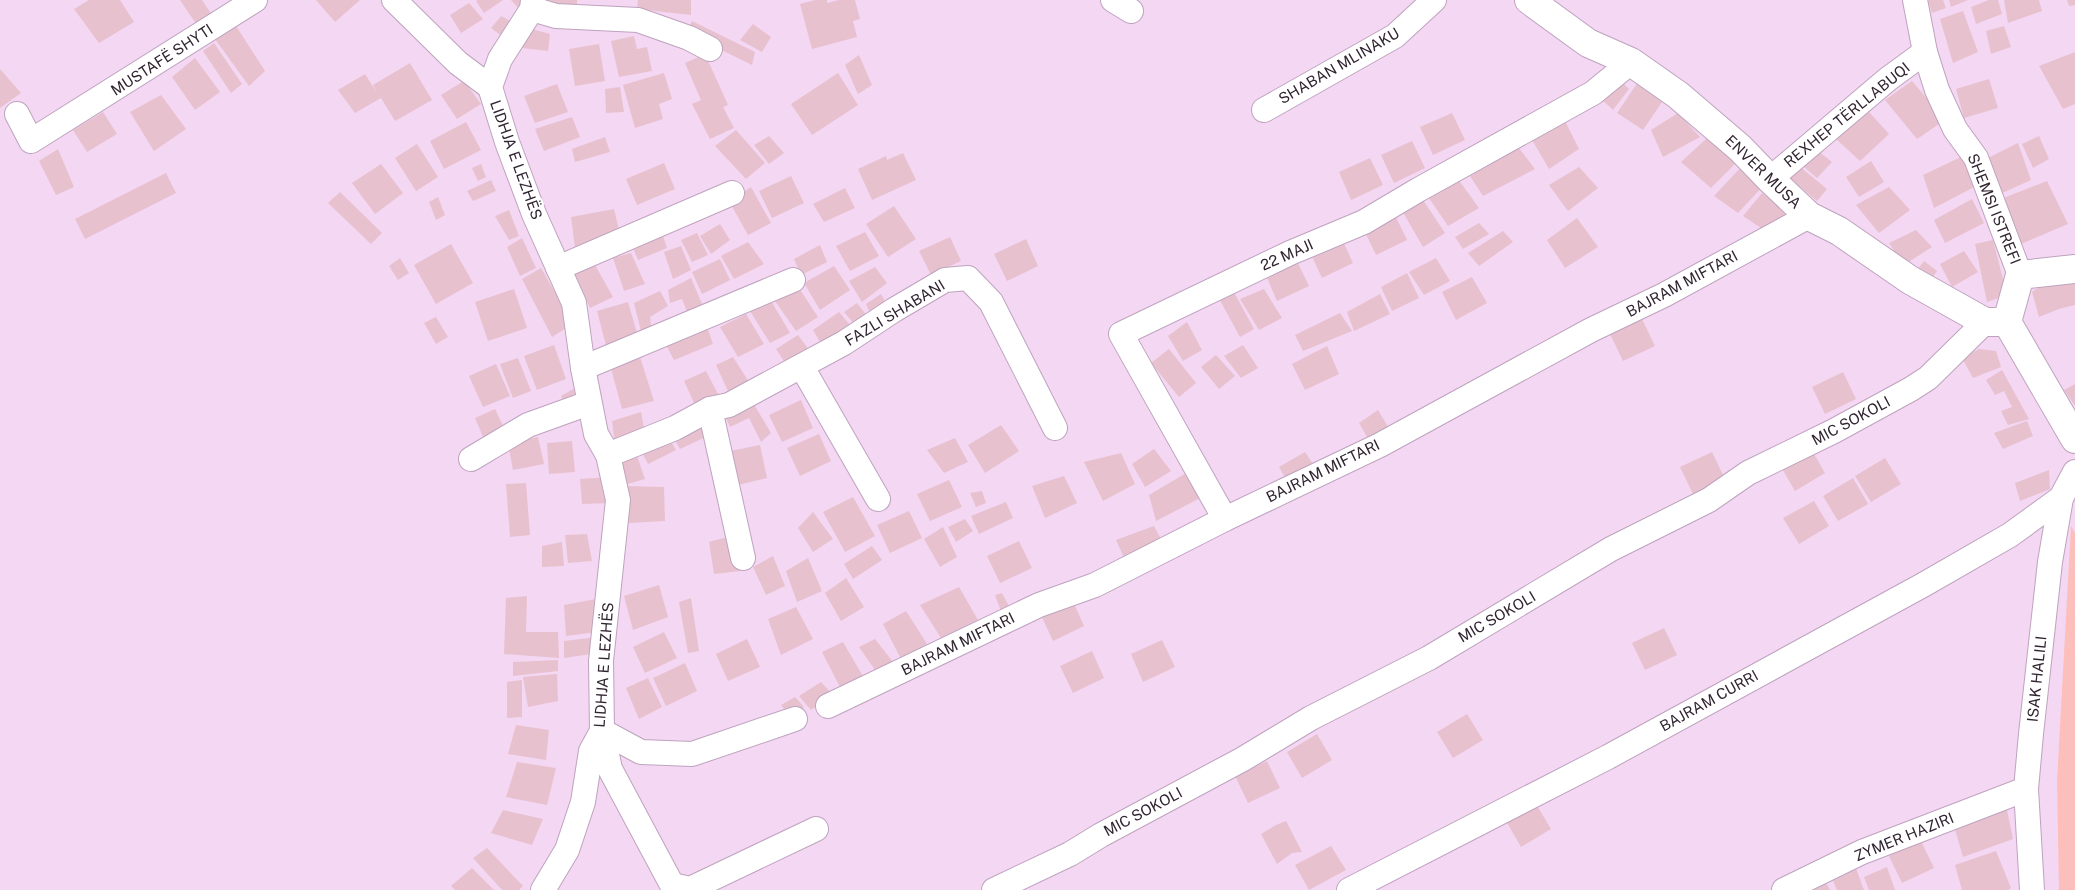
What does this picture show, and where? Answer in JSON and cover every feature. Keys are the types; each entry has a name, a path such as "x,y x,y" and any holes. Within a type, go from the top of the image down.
{"street":[{"name":"MUSTAFË SHYTI","path":"17,114 32,141 255,0"},
{"path":"394,0 458,63 490,87"},
{"name":"SHABAN MLINAKU","path":"1264,110 1396,36 1434,0"},
{"name":"ENVER MUSA","path":"1528,0 1588,43 1631,62 1678,95 1740,148 1809,216 1839,231 1910,280 1996,322"},
{"name":"SHEMSI ISTREFI","path":"1914,0 1925,52 1937,90 1955,129 1976,158 2020,275 1996,322"},
{"path":"533,4 556,16 638,20 689,38 710,49"},
{"name":"LIDHJA E LEZHËS","path":"533,4 500,59 490,87 531,205 574,303 583,368 596,434 608,455 618,500 601,661 602,731 591,751 583,802 567,850 542,890"},
{"name":"REXHEP TËRLLABUQI","path":"1770,179 1888,79 1925,52"},
{"name":"22 MAJI","path":"1225,519 1154,396 1121,334 1290,253 1364,222 1593,93 1631,62"},
{"path":"558,268 732,193"},
{"name":"BAJRAM MIFTARI","path":"828,706 1039,605 1095,585 1225,519 1380,445 1591,330 1664,295 1809,216"},
{"path":"2020,275 2075,269"},
{"name":"FAZLI SHABANI","path":"608,455 674,428 710,409 729,405 844,343 894,310 945,280 968,278 991,302 1055,428"},
{"path":"583,368 793,280"},
{"path":"1996,322 2075,439"},
{"name":"MIC SOKOLI","path":"994,890 1070,854 1311,718 1429,658 1612,549 1709,500 1748,474 1834,431 1911,388 1928,378 1996,322"},
{"path":"802,367 878,499"},
{"path":"471,459 528,426 590,403"},
{"path":"710,409 743,558"},
{"name":"ISAK HALILI","path":"2032,890 2026,789 2046,598 2061,498 2075,472"},
{"name":"BAJRAM CURRI","path":"1349,890 1608,757 1922,585 2010,535 2061,498"},
{"path":"602,731 641,752 692,754 795,719"},
{"path":"602,731 610,769 672,885 690,889 816,829"},
{"name":"ZYMER HAZIRI","path":"1784,890 1862,852 2026,789"}],"shaded area":[{"path":"2071,526 2075,533 2075,890 2059,890 2057,781"}],"building":[{"path":"89,0 120,0 134,22 99,43 74,9"},
{"path":"180,0 202,0 214,18 199,28"},
{"path":"316,0 360,0 335,22"},
{"path":"503,0 484,13 476,1"},
{"path":"511,0 528,0 519,9"},
{"path":"547,0 577,0 577,7 546,6"},
{"path":"638,0 691,0 691,15 637,9"},
{"path":"815,0 827,0 827,3 839,0 855,0 860,19 853,21 857,37 812,49 800,4"},
{"path":"1928,0 1943,0 1946,8 1932,13"},
{"path":"1949,0 1968,0 1951,7"},
{"path":"1989,0 1998,0 2002,14 1976,24 1971,7"},
{"path":"2004,0 2039,0 2042,11 2008,23"},
{"path":"2067,0 2075,0 2075,5 2069,6"},
{"path":"469,3 483,19 461,33 450,15"},
{"path":"1963,11 1978,52 1953,63 1940,19"},
{"path":"501,16 516,24 506,39 491,28"},
{"path":"692,21 755,52 752,65 687,33"},
{"path":"753,24 771,37 762,52 740,40"},
{"path":"236,26 265,71 249,86 215,39"},
{"path":"2004,26 2011,47 1991,54 1986,31"},
{"path":"525,27 550,34 548,51 522,48"},
{"path":"634,36 637,49 647,47 652,71 619,77 611,41"},
{"path":"214,43 242,84 231,93 203,51"},
{"path":"599,44 605,81 575,86 569,49"},
{"path":"2075,52 2075,104 2063,109 2039,66"},
{"path":"705,54 728,105 723,107 734,128 710,139 692,104 701,100 685,63"},
{"path":"859,55 872,85 858,94 845,65"},
{"path":"195,58 220,92 195,110 172,77"},
{"path":"410,63 432,100 395,121 381,98 355,113 338,90 365,74 377,93 373,85"},
{"path":"0,69 21,93 0,108"},
{"path":"664,73 672,99 659,104 663,119 635,128 623,85"},
{"path":"838,73 858,105 812,135 791,104"},
{"path":"1989,79 1998,108 1964,118 1956,89"},
{"path":"464,81 481,104 457,119 441,95"},
{"path":"1621,81 1629,89 1613,110 1601,99"},
{"path":"1912,81 1945,120 1917,139 1885,100"},
{"path":"1638,82 1664,99 1643,130 1617,113"},
{"path":"557,84 568,112 535,123 524,96"},
{"path":"620,87 624,112 606,113 605,89"},
{"path":"161,95 186,129 154,151 130,112"},
{"path":"103,112 117,134 87,152 73,130"},
{"path":"1869,112 1889,134 1860,161 1835,138"},
{"path":"1452,113 1465,140 1433,155 1420,127"},
{"path":"1678,113 1700,137 1663,157 1651,130"},
{"path":"572,117 580,137 544,151 535,129"},
{"path":"1564,119 1579,149 1549,169 1531,138"},
{"path":"466,122 481,150 444,169 430,141"},
{"path":"736,130 765,163 746,179 715,146"},
{"path":"769,136 784,153 769,164 754,145"},
{"path":"2039,136 2049,159 2033,168 2022,144"},
{"path":"605,137 610,152 575,162 572,149"},
{"path":"1706,139 1740,159 1711,188 1681,162"},
{"path":"1412,141 1425,168 1394,183 1381,155"},
{"path":"2018,143 2031,180 2000,194 1986,159"},
{"path":"417,144 438,177 416,191 395,158"},
{"path":"1519,148 1535,169 1483,196 1470,176"},
{"path":"58,149 74,187 56,195 39,161"},
{"path":"1818,151 1832,162 1817,178 1803,166"},
{"path":"903,153 916,180 872,200 858,169 886,156 887,160"},
{"path":"1965,155 1978,185 1934,208 1923,175"},
{"path":"1370,158 1383,185 1351,200 1339,172"},
{"path":"1871,161 1884,182 1859,197 1846,177"},
{"path":"664,163 675,189 637,205 626,179"},
{"path":"381,164 403,193 375,214 352,183"},
{"path":"481,164 486,177 478,181 472,168"},
{"path":"1742,166 1765,184 1738,213 1714,196"},
{"path":"1579,167 1598,188 1568,211 1549,185"},
{"path":"1800,167 1827,189 1817,201 1790,178"},
{"path":"166,173 176,193 85,239 75,219"},
{"path":"791,176 804,203 772,218 759,191"},
{"path":"1458,179 1479,208 1448,226 1427,195"},
{"path":"491,180 496,191 473,201 467,191"},
{"path":"2047,181 2068,224 2021,244 2001,199"},
{"path":"751,187 771,223 748,235 729,201"},
{"path":"1889,187 1910,210 1879,233 1856,205"},
{"path":"845,188 855,208 824,222 813,204"},
{"path":"340,192 382,233 371,244 328,203"},
{"path":"1762,193 1787,212 1767,232 1743,216"},
{"path":"438,197 445,215 436,220 429,202"},
{"path":"1421,197 1445,233 1423,247 1400,207"},
{"path":"1972,199 1984,223 1945,243 1934,220"},
{"path":"894,206 916,239 888,257 866,224"},
{"path":"614,209 620,234 575,248 571,217"},
{"path":"509,210 519,236 509,240 495,216"},
{"path":"1394,213 1407,240 1376,255 1363,228"},
{"path":"1577,218 1598,247 1565,268 1547,240"},
{"path":"1479,223 1489,234 1463,249 1455,237"},
{"path":"720,224 730,240 711,254 700,236"},
{"path":"1916,230 1932,247 1904,265 1889,243"},
{"path":"1503,231 1513,242 1479,266 1468,253"},
{"path":"865,232 879,256 850,271 836,246"},
{"path":"662,233 667,248 638,260 633,248"},
{"path":"697,233 708,255 692,262 681,240"},
{"path":"1340,235 1353,263 1322,278 1309,250"},
{"path":"950,237 961,261 931,275 919,251"},
{"path":"522,238 536,268 520,276 507,247"},
{"path":"1026,239 1038,266 1007,281 994,254"},
{"path":"1993,240 2007,295 1987,302 1975,244"},
{"path":"748,242 764,264 734,279 721,256"},
{"path":"451,244 473,283 436,304 414,265"},
{"path":"820,245 827,262 801,275 794,259"},
{"path":"681,246 691,270 673,279 664,252"},
{"path":"1964,251 1978,272 1952,287 1940,264"},
{"path":"631,253 645,284 624,291 613,258"},
{"path":"400,258 409,273 398,280 389,266"},
{"path":"1436,258 1450,281 1424,295 1409,272"},
{"path":"720,259 730,280 702,294 692,272"},
{"path":"1296,259 1309,286 1277,301 1265,273"},
{"path":"1924,261 1937,271 1928,284 1913,275"},
{"path":"595,265 613,297 590,308 575,274"},
{"path":"834,266 850,290 820,310 804,283"},
{"path":"875,267 887,283 862,302 849,281"},
{"path":"541,268 573,324 552,337 522,279"},
{"path":"1407,273 1419,298 1392,311 1381,287"},
{"path":"1472,277 1487,303 1456,320 1442,292"},
{"path":"2075,277 2075,305 2039,317 2032,292 2045,283"},
{"path":"691,278 705,311 689,317 682,299 670,303 668,290"},
{"path":"1230,285 1254,329 1240,337 1216,293"},
{"path":"799,288 818,317 796,331 775,301"},
{"path":"514,289 527,328 488,341 475,302"},
{"path":"1264,289 1282,318 1259,330 1240,299"},
{"path":"660,291 668,306 650,317 652,333 642,335 634,303"},
{"path":"881,294 888,306 872,317 866,304"},
{"path":"1380,294 1390,314 1354,331 1347,312"},
{"path":"770,299 790,333 770,343 750,311"},
{"path":"628,302 639,340 607,349 597,311"},
{"path":"857,303 868,317 855,325 844,312"},
{"path":"839,312 850,325 823,347 813,330"},
{"path":"1340,313 1352,331 1303,351 1295,335"},
{"path":"746,314 764,344 738,357 720,327"},
{"path":"436,317 448,337 436,344 424,323"},
{"path":"1642,319 1655,346 1623,361 1610,334"},
{"path":"705,321 713,344 674,360 663,339"},
{"path":"1187,322 1202,350 1183,361 1168,336"},
{"path":"798,335 810,351 787,366 776,349"},
{"path":"554,345 566,379 537,390 524,356"},
{"path":"1243,345 1258,368 1241,378 1224,356"},
{"path":"1327,346 1339,374 1305,390 1292,364"},
{"path":"1169,349 1196,383 1179,397 1151,363"},
{"path":"1979,349 1996,351 2001,367 1973,378 1962,358"},
{"path":"639,354 654,401 622,409 610,365"},
{"path":"1216,355 1235,376 1219,389 1201,367"},
{"path":"733,357 749,382 728,391 716,365"},
{"path":"518,358 531,391 513,398 500,364"},
{"path":"496,364 510,396 483,407 469,376"},
{"path":"2002,370 2029,419 2008,425 2001,411 2012,407 2004,391 1995,395 1986,380"},
{"path":"706,371 719,396 696,407 684,381"},
{"path":"1843,372 1856,399 1825,414 1812,387"},
{"path":"2075,384 2075,406 2064,390"},
{"path":"573,389 580,400 566,405 561,396"},
{"path":"801,400 813,428 782,442 769,415"},
{"path":"752,401 771,433 761,442 749,418 730,427 724,414"},
{"path":"495,409 505,430 484,439 475,418"},
{"path":"1378,410 1390,430 1370,442 1359,423"},
{"path":"641,412 645,434 615,445 612,421"},
{"path":"701,421 710,435 680,449 671,433"},
{"path":"2027,421 2033,436 2003,449 1994,433"},
{"path":"1001,425 1019,451 985,473 968,445"},
{"path":"819,434 831,461 800,476 787,448"},
{"path":"667,435 676,450 648,464 639,447"},
{"path":"538,437 544,464 513,470 508,443"},
{"path":"955,438 968,462 944,473 927,450"},
{"path":"572,441 575,472 549,474 547,443"},
{"path":"760,445 767,478 738,485 730,451"},
{"path":"1810,447 1825,473 1795,491 1780,465"},
{"path":"1154,449 1171,471 1145,487 1132,464"},
{"path":"635,450 645,479 624,485 615,459"},
{"path":"1305,452 1315,467 1287,481 1279,467"},
{"path":"1712,452 1725,479 1693,494 1680,467"},
{"path":"1121,453 1135,484 1103,501 1084,462"},
{"path":"1885,458 1901,484 1871,502 1855,476"},
{"path":"2049,470 2050,489 2020,501 2015,483"},
{"path":"1188,472 1202,497 1156,521 1149,495"},
{"path":"1064,476 1077,503 1045,518 1032,486"},
{"path":"609,477 610,503 582,504 580,479"},
{"path":"1853,478 1868,504 1838,521 1823,496"},
{"path":"949,480 962,507 930,521 917,494"},
{"path":"526,483 530,535 510,537 506,484"},
{"path":"626,486 664,487 665,521 629,523"},
{"path":"982,491 986,503 976,507 970,493"},
{"path":"853,497 875,536 845,552 823,512"},
{"path":"1814,501 1829,526 1799,544 1783,518"},
{"path":"1006,502 1013,518 979,534 971,516"},
{"path":"909,511 922,538 890,553 877,525"},
{"path":"813,512 833,539 813,552 798,528"},
{"path":"965,519 973,531 956,542 948,527"},
{"path":"1154,526 1163,543 1126,562 1116,540"},
{"path":"943,527 957,557 940,567 924,539"},
{"path":"587,534 592,561 568,563 565,535"},
{"path":"731,536 741,571 714,574 709,542"},
{"path":"1019,541 1032,568 1000,583 987,556"},
{"path":"562,542 564,566 542,567 542,546"},
{"path":"872,546 882,560 853,579 844,564"},
{"path":"773,556 785,586 766,595 753,567"},
{"path":"808,558 822,591 797,602 786,571"},
{"path":"846,578 864,607 841,621 825,593"},
{"path":"659,585 668,617 633,630 624,596"},
{"path":"959,587 978,620 941,638 920,605"},
{"path":"1002,593 1012,612 1001,611 995,595"},
{"path":"527,596 526,632 558,632 559,658 504,654 506,598"},
{"path":"691,598 699,651 688,653 679,602"},
{"path":"596,599 597,632 566,636 564,605"},
{"path":"1072,599 1084,626 1053,641 1040,613"},
{"path":"796,607 813,639 781,655 768,619"},
{"path":"906,611 927,644 901,659 883,624"},
{"path":"1664,628 1677,655 1645,670 1632,643"},
{"path":"664,632 677,658 645,673 633,647"},
{"path":"597,637 598,653 564,658 564,641"},
{"path":"747,639 760,667 728,681 716,654"},
{"path":"875,639 893,662 877,673 859,647"},
{"path":"1162,640 1175,667 1143,682 1131,654"},
{"path":"843,642 864,678 842,691 822,652"},
{"path":"1092,651 1104,678 1073,693 1060,666"},
{"path":"558,660 558,671 513,676 513,662"},
{"path":"685,663 697,691 666,706 653,678"},
{"path":"557,674 558,701 528,707 523,677"},
{"path":"648,678 662,707 639,719 626,688"},
{"path":"522,680 522,717 507,718 507,682"},
{"path":"821,682 833,695 811,710 799,696"},
{"path":"795,697 804,707 789,715 781,705"},
{"path":"1467,714 1483,740 1453,758 1437,732"},
{"path":"516,725 549,730 546,760 508,754"},
{"path":"1317,734 1332,760 1302,778 1287,752"},
{"path":"1267,761 1280,788 1248,803 1235,776"},
{"path":"517,762 556,768 547,805 506,797"},
{"path":"1536,804 1551,829 1521,847 1506,821"},
{"path":"2006,805 2013,839 1963,857 1954,826"},
{"path":"503,810 543,819 532,845 491,833"},
{"path":"1286,821 1302,852 1292,853 1277,864 1261,834"},
{"path":"1921,841 1934,868 1902,883 1889,856"},
{"path":"1331,846 1346,870 1309,890 1295,865"},
{"path":"487,848 523,886 519,890 502,890 473,858"},
{"path":"1996,851 2011,888 2008,890 1962,890 1955,865"},
{"path":"1854,863 1864,890 1837,890 1830,874"},
{"path":"1887,867 1895,890 1869,890 1864,877"},
{"path":"472,868 494,890 455,890 451,886"},
{"path":"1824,879 1830,890 1814,890 1812,884"}]}
